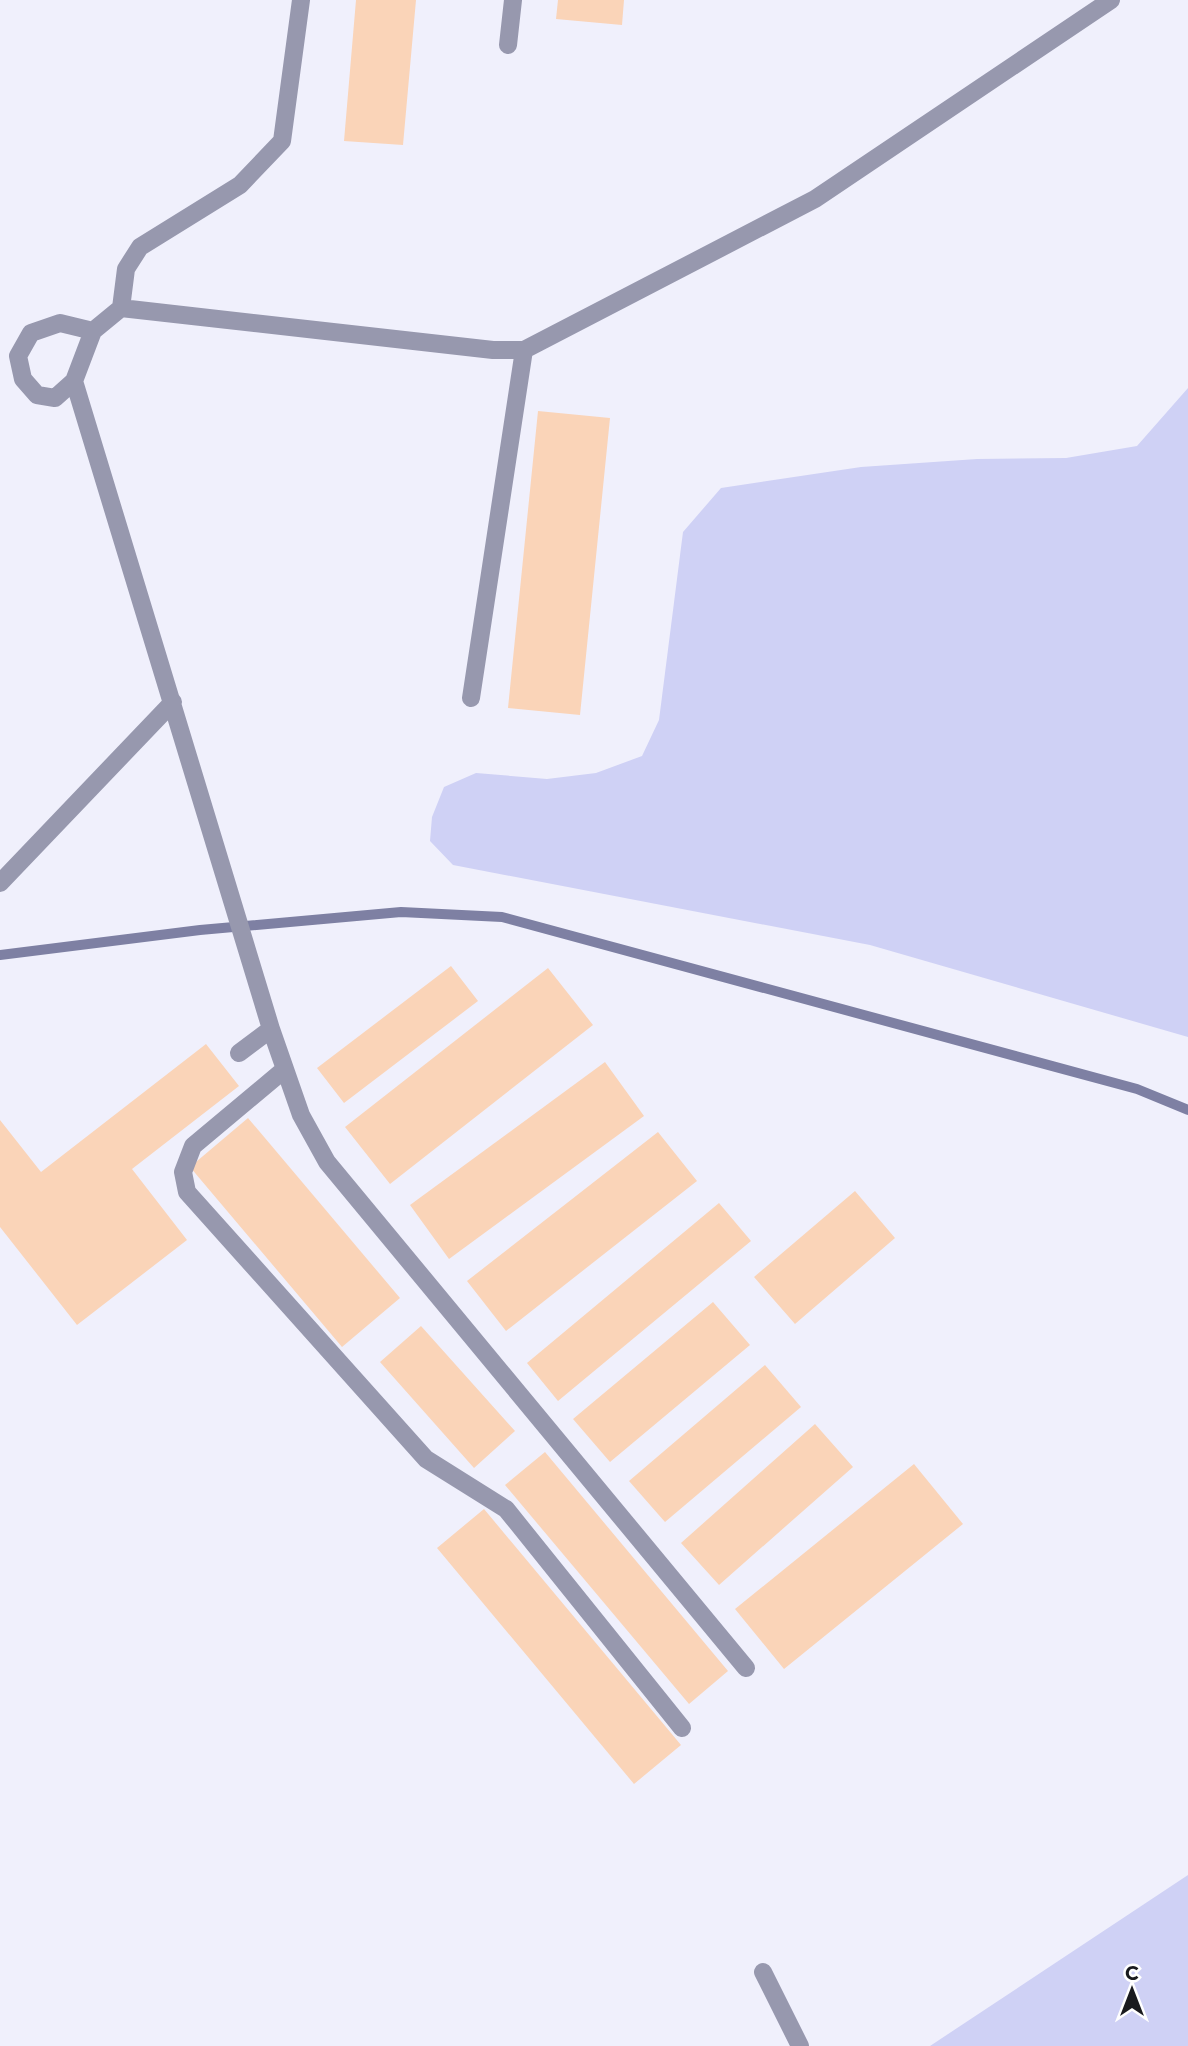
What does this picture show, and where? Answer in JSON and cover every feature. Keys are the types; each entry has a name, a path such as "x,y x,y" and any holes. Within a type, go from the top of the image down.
{"street":[{"path":"93,331 60,323 31,334 18,356 23,379 37,395 55,398 74,381 93,331 121,308 126,269 140,247 240,185 282,141 300,0"},
{"path":"508,45 513,0"},
{"path":"121,308 492,350 524,350 815,199 1111,0"},
{"path":"471,698 524,350"},
{"path":"74,381 271,1028 301,1115 327,1162 746,1668"},
{"path":"0,883 173,702"},
{"path":"240,1053 271,1028"},
{"path":"285,1069 193,1146 183,1171 187,1192 426,1459 506,1508 681,1728"},
{"path":"763,1972 800,2046"}],"shaded area":[{"path":"1188,388 1188,1037 870,945 453,865 430,841 432,817 444,787 476,773 547,779 596,773 642,756 659,720 683,532 721,488 861,467 977,459 1066,458 1137,446"},
{"path":"1188,1875 1188,2046 930,2046"}],"building":[{"path":"356,0 416,0 403,145 344,141"},
{"path":"558,0 624,0 622,25 556,19"},
{"path":"538,411 610,418 580,715 508,708"},
{"path":"451,966 478,1001 344,1103 317,1068"},
{"path":"548,968 593,1025 390,1184 345,1127"},
{"path":"206,1044 239,1086 132,1169 187,1240 77,1325 0,1227 0,1120 41,1172"},
{"path":"605,1062 644,1116 449,1259 410,1205"},
{"path":"248,1118 400,1298 342,1347 190,1167"},
{"path":"658,1132 697,1181 506,1331 467,1281"},
{"path":"855,1191 895,1238 795,1324 754,1277"},
{"path":"719,1203 751,1241 558,1401 527,1363"},
{"path":"713,1302 750,1345 610,1462 573,1419"},
{"path":"421,1326 515,1431 474,1468 380,1362"},
{"path":"765,1365 801,1407 665,1522 629,1481"},
{"path":"815,1424 853,1467 719,1585 681,1543"},
{"path":"545,1452 728,1671 689,1704 505,1485"},
{"path":"914,1464 963,1524 784,1669 735,1609"},
{"path":"484,1509 681,1745 634,1784 437,1548"}],"waterway":[{"path":"0,955 200,930 401,912 502,917 1137,1089 1188,1110"}]}
